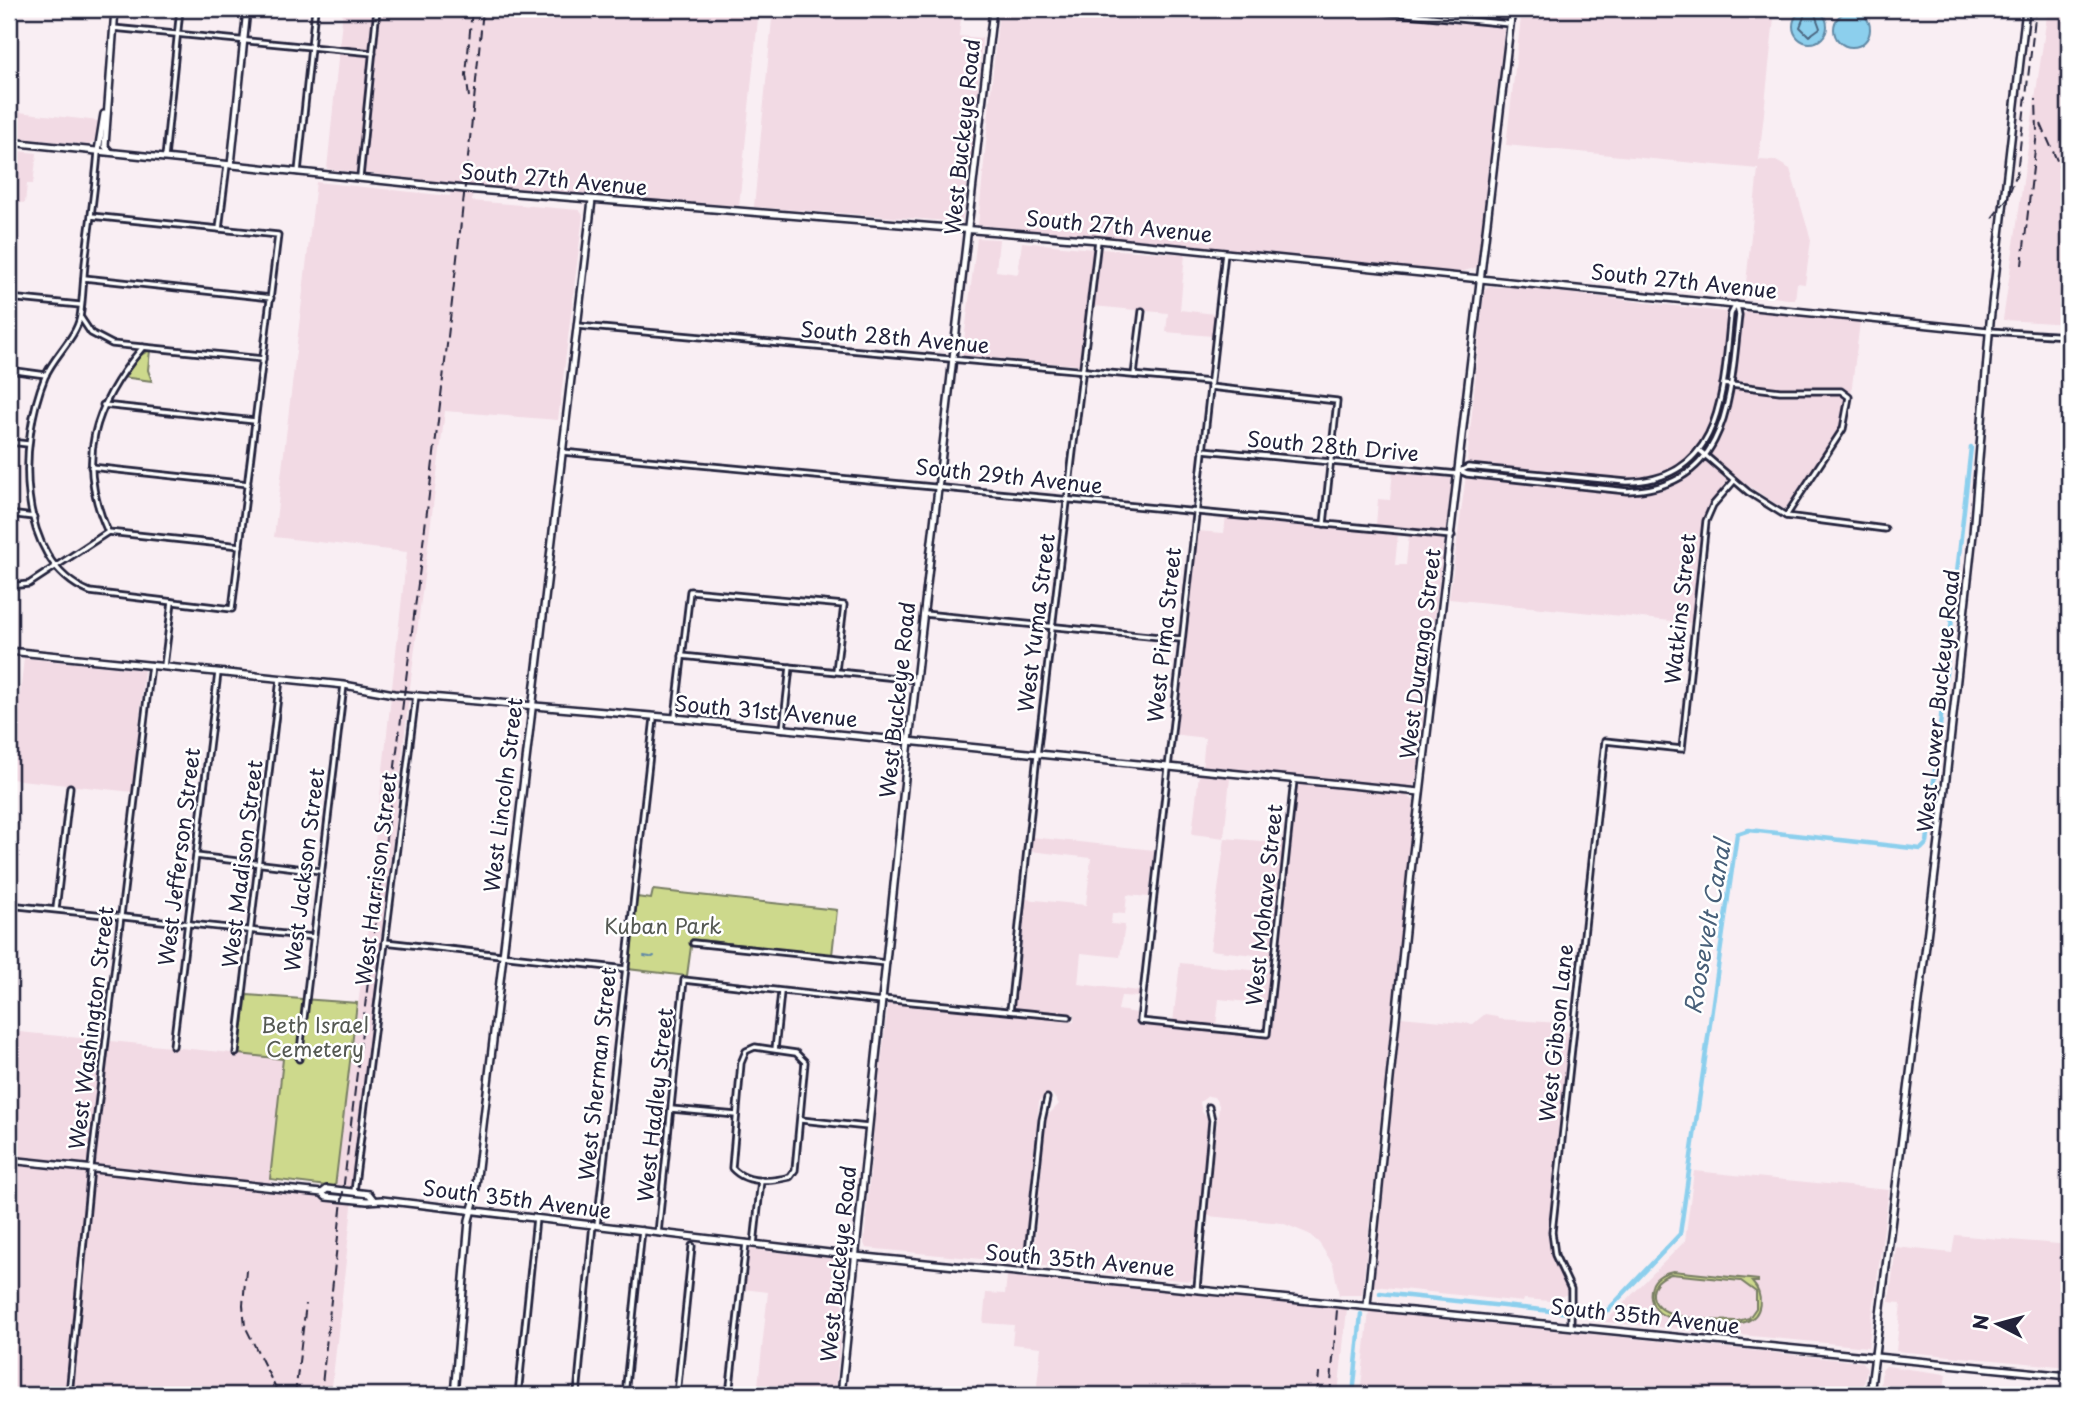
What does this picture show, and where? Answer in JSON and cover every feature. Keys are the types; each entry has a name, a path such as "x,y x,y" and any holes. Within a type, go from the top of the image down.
{"main road":[{"path":"110,152 105,146 106,111 115,9"},
{"path":"229,165 247,9"},
{"name":"West Buckeye Road","path":"841,1395 909,742 993,9"},
{"name":"West Durango Street","path":"1367,1305 1420,792 1460,473 1512,9"},
{"name":"West Lower Buckeye Road","path":"1870,1395 1973,542 1989,331 2026,9"},
{"path":"98,151 106,111"},
{"name":"South 27th Avenue","path":"9,142 592,200 1098,240 1989,331"},
{"name":"West Lincoln Street","path":"454,1395 471,1211 592,200"},
{"name":"South 31st Avenue","path":"9,651 344,685 416,695 1420,792"},
{"name":"South 35th Avenue","path":"9,1160 322,1193 326,1197 367,1201 373,1199 536,1217 855,1256 2069,1376"},
{"path":"322,1193 327,1189 354,1192 369,1194 373,1199"}],"street":[{"path":"165,158 180,9"},
{"path":"299,172 315,9"},
{"path":"360,178 377,9"},
{"path":"1357,9 1510,24"},
{"path":"113,28 373,53"},
{"path":"91,216 278,235 232,609 90,592 70,582 55,566 34,517 28,481 31,423 46,375 80,317 98,151"},
{"path":"219,229 229,165"},
{"name":"West Yuma Street","path":"1010,1011 1037,755 1098,240"},
{"name":"West Pima Street","path":"1225,253 1140,1021 1267,1034"},
{"path":"84,278 271,298"},
{"path":"9,298 80,305"},
{"path":"1460,473 1470,467 1619,482 1642,481 1670,473 1699,450 1717,419 1731,314 1736,304"},
{"path":"1460,473 1640,490 1679,477 1705,456 1724,423 1739,315 1736,304"},
{"path":"1134,375 1142,311"},
{"path":"80,317 91,333 112,344 263,359"},
{"name":"South 28th Avenue","path":"578,326 1134,375 1337,401 1331,463"},
{"name":"South 27th Avenue","path":"1989,331 2069,336"},
{"path":"108,532 97,503 91,467 93,436 103,405 120,374 143,347"},
{"path":"9,370 46,375"},
{"path":"1723,384 1780,391 1841,391 1849,397 1843,429 1786,516"},
{"path":"103,405 255,421"},
{"path":"9,442 28,444"},
{"name":"South 28th Drive","path":"1203,450 1460,473"},
{"path":"1699,450 1734,481 1786,516 1885,529"},
{"name":"South 29th Avenue","path":"562,452 1452,536"},
{"path":"1324,524 1331,463"},
{"path":"91,467 248,484"},
{"name":"Watkins Street","path":"1605,741 1682,749 1706,521 1713,505 1734,481"},
{"path":"9,514 34,517"},
{"path":"9,586 25,586 108,532 240,546"},
{"path":"675,718 690,591 844,605 836,671"},
{"path":"164,667 172,602"},
{"path":"924,614 1181,639"},
{"path":"682,656 916,680"},
{"name":"West Washington Street","path":"69,1395 91,1168 151,665"},
{"path":"783,729 790,667"},
{"name":"West Jefferson Street","path":"173,1046 218,672"},
{"name":"West Madison Street","path":"236,1053 280,679"},
{"name":"West Jackson Street","path":"299,1059 344,685"},
{"name":"West Harrison Street","path":"354,1192 416,695"},
{"name":"West Sherman Street","path":"578,1395 654,718"},
{"name":"West Gibson Lane","path":"1572,1325 1571,1289 1555,1255 1552,1232 1605,741"},
{"name":"West Mohave Street","path":"1267,1034 1294,780"},
{"path":"56,909 70,787"},
{"path":"196,856 321,871"},
{"path":"9,905 313,937"},
{"path":"385,942 626,969"},
{"path":"692,943 886,963"},
{"name":"West Hadley Street","path":"658,1233 684,980 781,991"},
{"path":"775,1050 781,991 1069,1017"},
{"path":"755,1047 775,1050 796,1053 805,1062 795,1170 790,1177 761,1180 739,1176 732,1168 741,1063 746,1051 755,1047"},
{"path":"1026,1272 1041,1127 1047,1098"},
{"path":"1197,1288 1212,1120 1209,1107"},
{"path":"671,1109 736,1115"},
{"path":"800,1121 868,1126"},
{"path":"754,1244 761,1180"},
{"path":"517,1395 536,1217"},
{"name":"West Hadley Street","path":"625,1395 642,1230"},
{"path":"729,1395 746,1243"},
{"path":"677,1395 692,1246"}],"shaded area":[{"path":"343,9 759,9 739,206 473,185 472,201 579,210 583,215 558,420 445,411 410,687 331,1395 9,1395 9,1031 283,1058 269,1192 333,1198 375,874 372,869 407,552 274,537 316,182 450,196 452,183 327,169"},
{"path":"773,9 962,9 959,36 982,38 975,134 962,222 754,207"},
{"path":"999,9 1310,9 1501,27 1504,30 1477,267 1458,273 978,225"},
{"path":"1392,9 1507,9 1503,20"},
{"path":"1522,9 1775,9 1759,160 1776,161 1790,169 1811,240 1805,284 1797,283 1795,300 1745,293 1758,169 1506,145"},
{"path":"2048,9 2069,9 2069,324 2003,320"},
{"path":"9,111 99,121 95,140 89,145 9,137"},
{"path":"9,150 37,153 33,184 27,184 25,203 15,202 12,220 9,219"},
{"path":"977,238 999,239 996,271 1018,274 1022,242 1093,249 1079,365 962,356"},
{"path":"1100,249 1185,254 1180,310 1215,314 1212,336 1166,332 1168,313 1093,306"},
{"path":"1488,287 1515,287 1742,314 1752,310 1860,322 1847,426 1791,514 1734,476 1709,506 1703,520 1692,623 1449,599 1465,483 1484,291"},
{"path":"1393,471 1452,478 1446,532 1376,526 1378,499 1390,500"},
{"path":"1226,515 1398,533 1395,565 1406,565 1409,534 1444,539 1416,782 1413,787 1204,767 1202,770 1205,738 1173,734 1196,531 1224,533"},
{"path":"24,658 144,670 133,792 11,779"},
{"path":"1199,774 1230,778 1224,838 1192,834"},
{"path":"1301,784 1407,795 1414,801 1362,1295 1339,1295 1333,1264 1319,1243 1309,1234 1282,1223 1207,1216 1219,1105 1214,1097 1208,1096 1200,1102 1202,1112 1210,1120 1193,1277 1190,1281 1033,1265 1046,1117 1059,1104 1052,1094 1044,1095 1039,1102 1023,1263 866,1248 864,1243 874,1126 888,1004 1074,1022 1074,1014 1016,1008 1014,1004 1025,899 1086,905 1091,858 1030,851 1031,837 1154,850 1149,897 1127,895 1125,914 1112,913 1111,924 1125,925 1120,957 1081,953 1078,984 1139,991 1139,997 1121,996 1118,1010 1137,1013 1136,1024 1267,1038 1271,1035 1297,787"},
{"path":"1225,838 1285,843 1273,957 1210,950"},
{"path":"1180,963 1271,972 1268,1004 1219,999 1216,1026 1173,1022"},
{"path":"1485,1014 1497,1016 1498,1019 1560,1023 1559,1031 1571,1032 1549,1246 1570,1293 1550,1301 1524,1299 1523,1302 1374,1286 1401,1017 1473,1024"},
{"path":"1694,1171 1889,1190 1868,1347 1605,1322 1685,1241"},
{"path":"1955,1235 2069,1245 2069,1367 1896,1351 1901,1303 1889,1302 1896,1247 1952,1253"},
{"path":"749,1249 842,1259 847,1263 835,1395 757,1395 768,1292 743,1289"},
{"path":"1007,1276 1347,1309 1338,1395 1036,1395 1041,1347 1012,1344 1014,1325 983,1323 986,1293 1005,1294"},
{"path":"1369,1311 1862,1362 1867,1369 1862,1395 1360,1395"},
{"path":"1886,1366 1946,1374 1943,1395 1879,1395 1882,1370"}],"green space":[{"path":"150,350 148,370 152,381 122,377 141,355"},
{"name":"Kuban Park","path":"653,890 837,910 832,955 692,939 687,976 628,969 636,897 651,899"},
{"name":"Beth Israel Cemetery","path":"247,995 357,1003 335,1187 270,1179 283,1059 239,1054"},
{"path":"1673,1271 1758,1280 1752,1282 1760,1299 1758,1310 1751,1319 1738,1323 1704,1322 1663,1315 1654,1307 1651,1290 1657,1278","holes":["1671,1274 1741,1281 1756,1292 1756,1308 1749,1318 1738,1321 1673,1314 1655,1302 1653,1292 1659,1280"]}],"water":[{"path":"1810,9 1822,14 1827,26 1822,38 1810,43 1798,38 1793,26 1798,14"},
{"path":"1852,11 1865,16 1870,29 1865,42 1852,47 1839,42 1834,29 1839,16"}],"waterway":[{"name":"Roosevelt Canal","path":"1380,1293 1598,1316 1607,1311 1680,1234 1737,834 1749,830 1921,849 1927,843 1971,447"},
{"path":"644,956 650,957"},
{"name":"Roosevelt Canal","path":"1353,1395 1361,1314"}],"railway":[{"path":"469,97 466,75 472,9"},
{"path":"321,1395 360,1048 446,356 483,9"},
{"path":"1992,218 2007,199 2017,173 2036,9"},
{"path":"2022,265 2037,132 2036,99"},
{"path":"2041,124 2062,172 2069,199"},
{"path":"2060,312 2069,234"},
{"path":"246,1270 243,1305 245,1326 279,1395"},
{"path":"295,1395 306,1304"},
{"path":"1330,1395 1337,1310"},
{"path":"1317,1395 1319,1373"}]}
